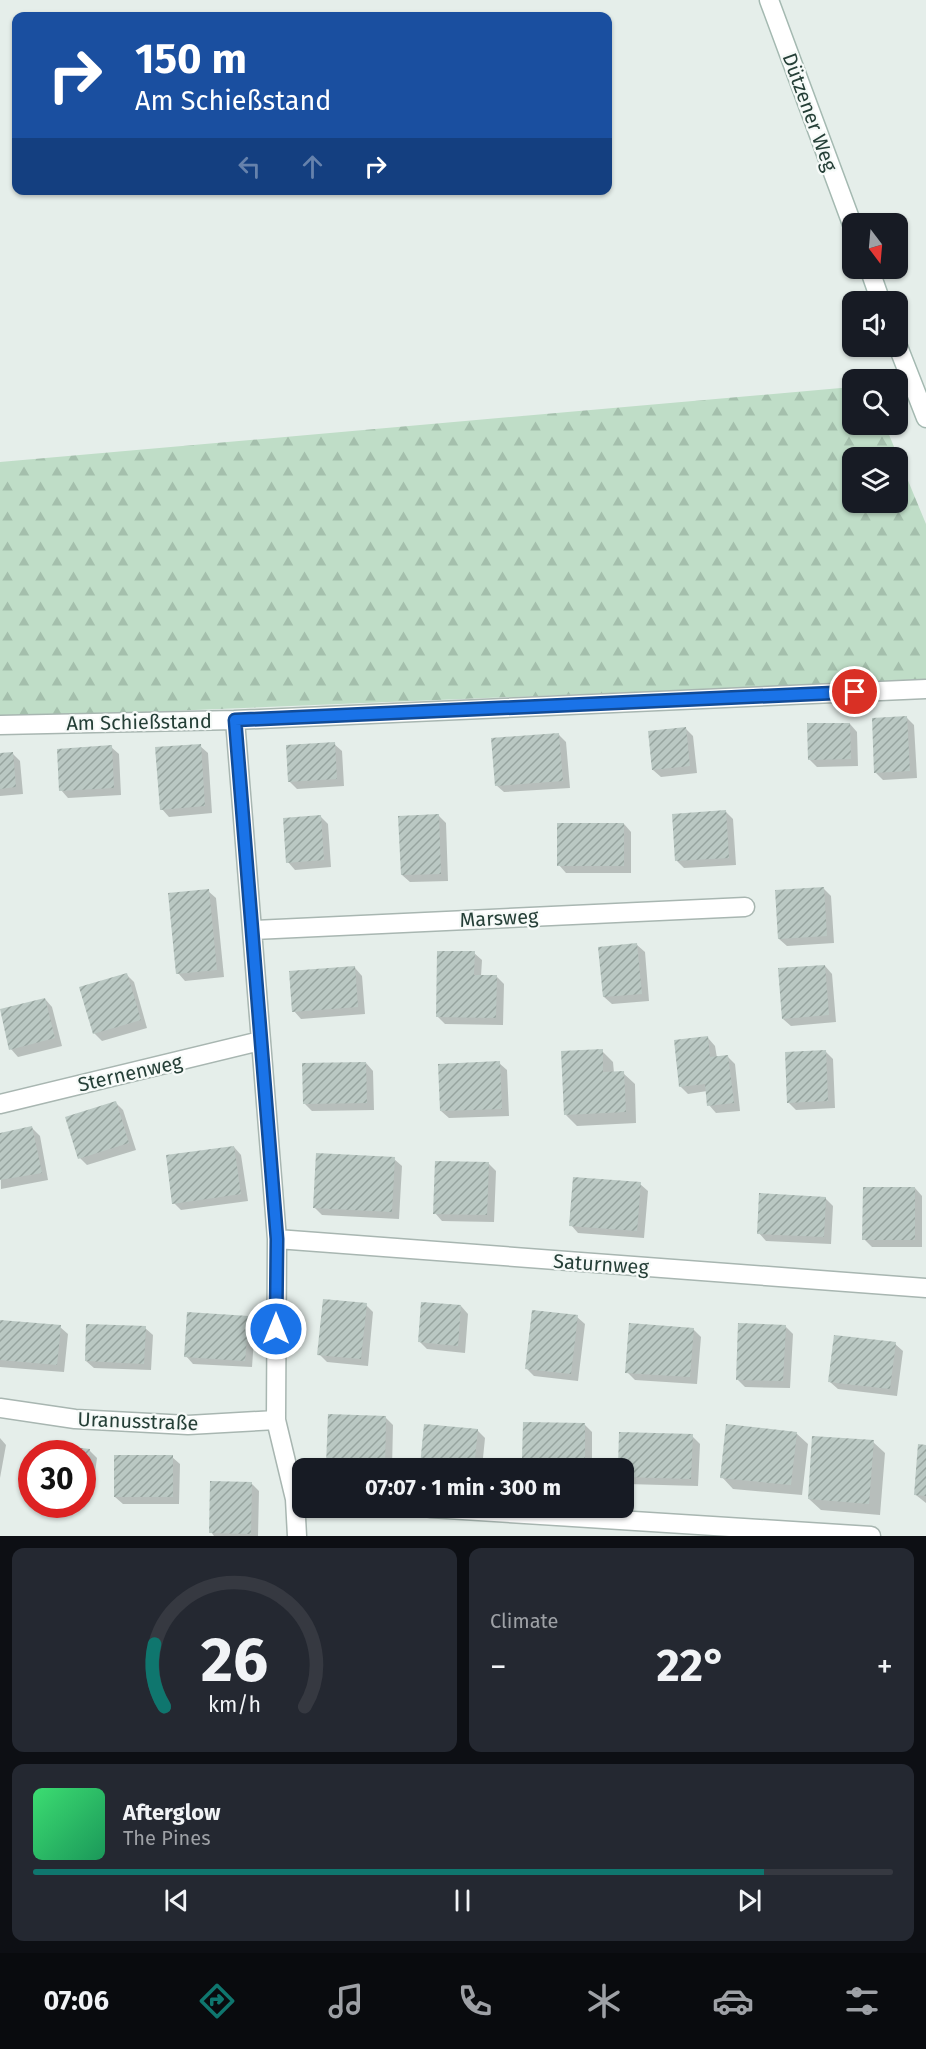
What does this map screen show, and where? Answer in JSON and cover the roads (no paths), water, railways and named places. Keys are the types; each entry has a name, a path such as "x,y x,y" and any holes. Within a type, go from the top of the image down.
{"street":[{"name":"Dützener Weg","path":"769,0 848,213"},
{"path":"902,357 926,418"},
{"name":"Am Schießstand","path":"0,725 235,720 926,689"},
{"path":"235,720 277,1239 276,1420 292,1475"},
{"name":"Marsweg","path":"253,930 745,907"},
{"name":"Sternenweg","path":"0,1104 261,1041"},
{"name":"Saturnweg","path":"277,1239 926,1288"},
{"name":"Uranusstraße","path":"0,1408 75,1419 188,1425 276,1420"},
{"path":"297,1536 298,1518"},
{"path":"588,1518 871,1536"}]}
